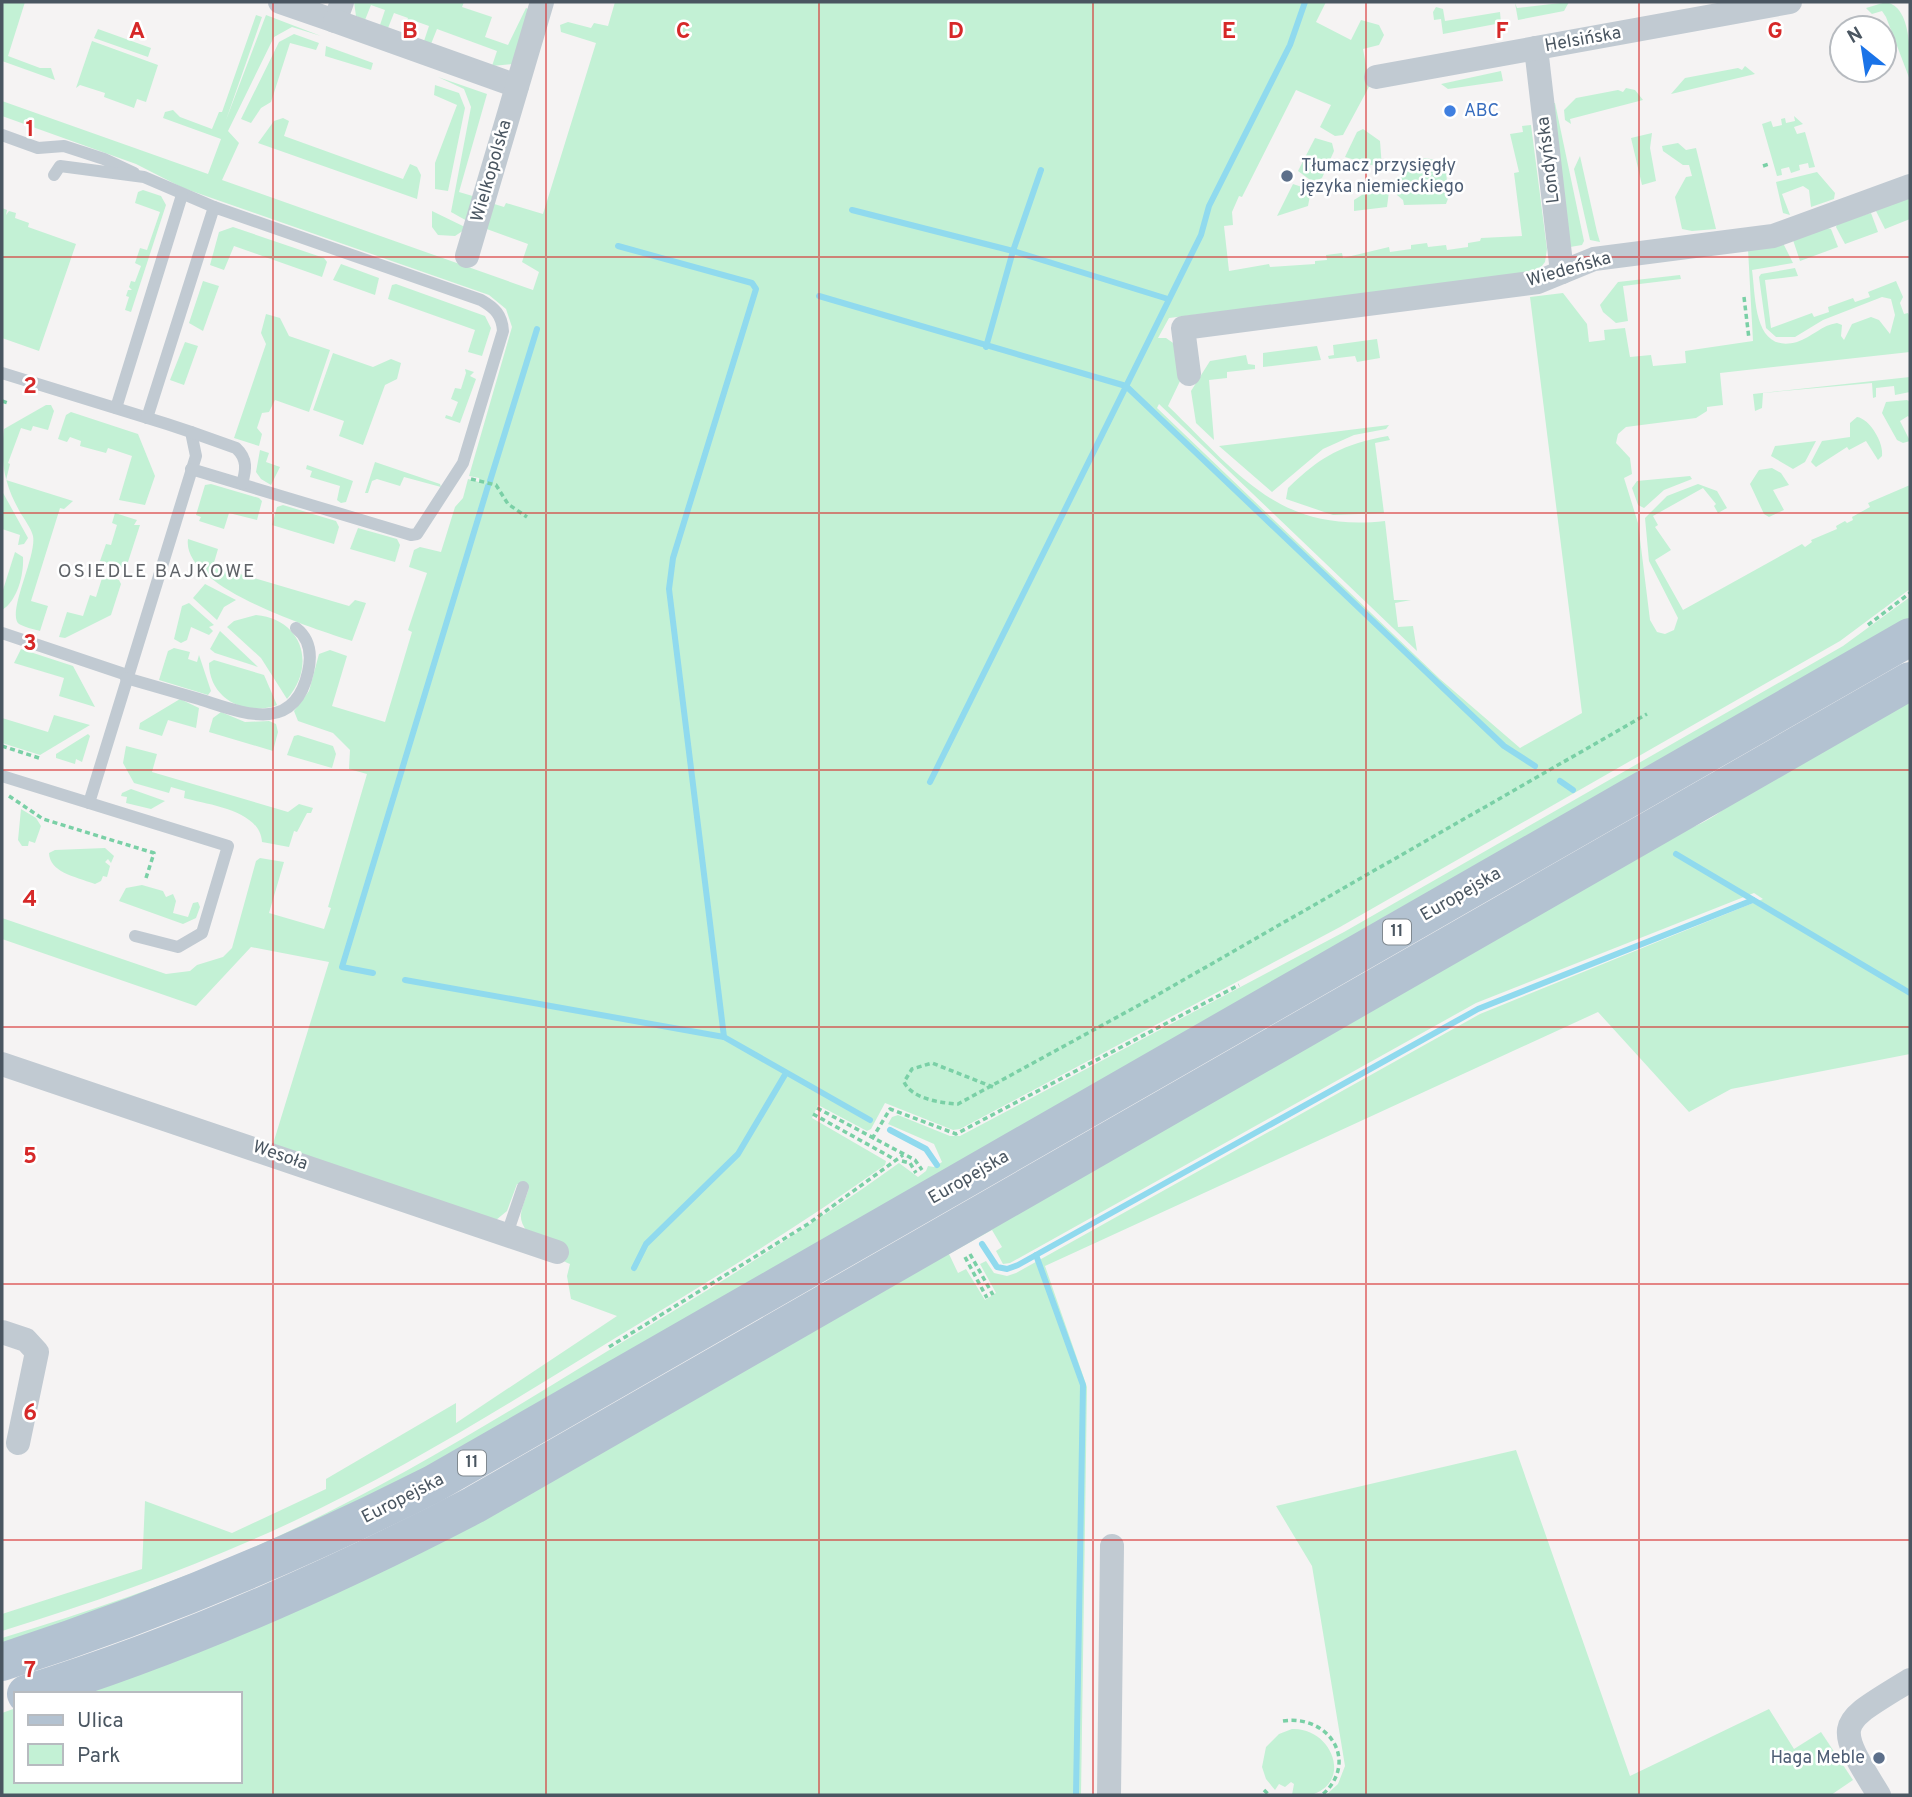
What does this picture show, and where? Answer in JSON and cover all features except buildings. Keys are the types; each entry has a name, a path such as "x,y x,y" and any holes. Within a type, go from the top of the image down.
{"main road":[{"name":"Europejska","path":"2,1662 209,1588 330,1535 433,1484 1910,637"},
{"name":"11","path":"32,1692 137,1657 274,1602 377,1555 474,1505 1910,681"}],"street":[{"path":"280,2 339,12 519,79"},
{"name":"Wielkopolska","path":"467,256 542,2"},
{"name":"Helsińska","path":"1376,77 1790,2"},
{"name":"Londyńska","path":"1536,48 1562,272"},
{"name":"Wiedeńska","path":"1189,374 1183,328 1538,282 1594,260 1773,236 1910,186"},
{"name":"Wesoła","path":"2,1064 557,1252"},
{"path":"2,1332 26,1340 37,1352 18,1443"},
{"path":"1109,1795 1112,1546"},
{"path":"1879,1795 1847,1739 1850,1724 1862,1710 1910,1680"}],"lane":[{"path":"2,135 38,148 64,146 84,152 214,207 481,300 497,312 502,321 503,331 463,463 416,534 411,535 191,469"},
{"path":"54,175 60,166 144,177"},
{"path":"116,408 182,195"},
{"path":"147,418 214,207"},
{"path":"2,388 4,373 236,448 242,453 246,464 242,484"},
{"path":"89,803 191,469 196,450 191,432"},
{"path":"2,633 240,714 272,714 298,696 309,671 308,642 296,628"},
{"path":"2,776 228,846 202,933 178,947 135,936"},
{"path":"507,1234 523,1187"}],"path":[{"path":"1763,166 1769,164"},
{"path":"1744,297 1749,339"},
{"path":"2,401 8,403"},
{"path":"481,481 496,485 508,504 527,517"},
{"path":"1864,628 1910,593"},
{"path":"993,1087 932,1063 912,1069 904,1082 907,1089 916,1094 958,1104 993,1087 1647,714"},
{"path":"2,746 39,758"},
{"path":"2,790 43,819 154,853 146,878"},
{"path":"873,1139 890,1110 956,1134 1247,981"},
{"path":"817,1108 915,1160 923,1171"},
{"path":"813,1114 894,1159"},
{"path":"603,1350 808,1224 902,1155"},
{"path":"902,1161 910,1163 917,1175"},
{"path":"969,1252 993,1295"},
{"path":"964,1255 988,1298"},
{"path":"1283,1721 1314,1724 1334,1743 1338,1769 1331,1787 1322,1795"},
{"path":"1264,1790 1269,1795"}],"green space":[{"path":"2,2 25,2 8,56 40,68 51,68 55,80 2,61"},
{"path":"354,2 464,2 462,7 492,17 485,37 508,45 526,8 533,11 513,64 492,66 497,51 437,29 431,44 424,41 429,26 415,21 410,36 402,34 408,18 394,13 388,28 380,25 385,10 371,5 365,20 356,16"},
{"path":"615,2 1326,2 1316,22 1351,40 1361,20 1379,25 1384,35 1379,45 1363,49 1370,85 1343,135 1335,136 1320,127 1331,105 1296,90 1242,197 1239,196 1232,212 1233,225 1224,226 1229,271 1269,264 1270,267 1315,264 1315,261 1327,260 1326,255 1342,253 1343,258 1389,247 1390,252 1411,249 1411,245 1427,243 1428,247 1446,245 1447,250 1468,247 1468,243 1480,241 1481,238 1522,236 1514,173 1519,172 1510,134 1523,132 1522,126 1531,125 1547,249 1545,262 1537,272 1169,318 1158,338 1166,338 1176,345 1181,379 1168,406 1239,475 1288,508 1316,518 1348,522 1385,521 1394,600 1411,600 1395,603 1398,627 1413,626 1417,651 1159,404 1157,408 1440,679 1520,748 1582,713 1530,297 1563,293 1587,324 1589,342 1605,340 1604,330 1625,328 1630,357 1651,355 1653,366 1686,363 1685,351 1753,341 1748,249 1783,243 1793,263 1752,270 1756,308 1764,332 1772,340 1783,344 1797,342 1837,323 1842,325 1841,336 1844,340 1852,324 1871,317 1879,320 1890,334 1895,315 1891,299 1882,297 1823,320 1795,337 1776,337 1766,328 1759,277 1761,274 1795,268 1798,276 1765,280 1771,328 1812,313 1814,317 1829,312 1828,307 1853,298 1855,302 1870,297 1868,292 1896,281 1903,297 1900,303 1904,314 1908,313 1910,317 1910,352 1720,373 1723,405 1707,407 1707,411 1696,418 1626,427 1618,434 1616,443 1630,458 1632,474 1624,478 1638,523 1650,620 1657,632 1665,634 1674,630 1678,618 1649,561 1645,518 1667,496 1698,484 1717,491 1727,508 1718,513 1714,506 1716,504 1703,488 1653,516 1658,525 1655,527 1671,550 1655,560 1683,610 1802,544 1805,547 1811,540 1837,529 1836,526 1845,521 1847,523 1853,520 1852,517 1870,507 1868,503 1910,485 1910,589 1840,641 1340,927 960,1129 953,1130 885,1103 871,1129 867,1131 818,1105 812,1118 886,1161 885,1165 719,1275 498,1410 336,1501 187,1567 2,1631 2,1614 142,1569 145,1501 232,1533 326,1489 326,1479 456,1403 456,1423 617,1316 571,1299 567,1276 570,1264 531,1237 522,1221 521,1214 529,1187 517,1184 507,1211 496,1220 273,1144 329,962 251,947 196,1006 2,939 2,918 166,974 190,971 197,965 223,957 232,948 256,861 260,858 284,862 269,913 324,929 367,774 349,769 350,750 333,733 298,721 294,711 309,691 319,654 330,650 347,656 332,706 385,722 412,632 408,630 427,573 409,567 414,550 420,547 441,552 455,507 463,498 468,479 479,482 479,478 469,476 512,327 506,309 489,295 183,188 136,164 2,116 2,101 208,174 221,139 163,118 165,112 173,110 180,117 212,129 219,112 222,112 256,15 262,17 226,120 266,15 321,36 292,27 274,37 228,131 239,143 222,180 533,290 539,272 522,262 528,244 484,228 491,203 504,207 506,203 543,214 596,43 561,32 560,25 568,22 591,28 594,23 608,26"},
{"path":"1569,2 1564,11 1518,20 1515,3 1517,8"},
{"path":"1886,2 1901,13 1908,33 1910,80 1898,48 1898,14 1884,14 1882,11 1872,14 1866,8"},
{"path":"1436,7 1443,9 1445,21 1500,12 1501,23 1443,34 1441,19 1434,20 1433,12"},
{"path":"98,29 151,48 148,57 94,38"},
{"path":"294,34 319,43 316,50 290,43 271,102 261,108 251,123 241,119 279,42"},
{"path":"92,41 158,65 146,102 137,99 134,108 104,97 105,93 80,85 76,88"},
{"path":"326,46 373,63 371,70 325,56"},
{"path":"1745,66 1755,74 1671,94 1685,78 1738,68 1742,70"},
{"path":"1501,71 1503,81 1448,89 1441,84"},
{"path":"438,77 487,94 459,192 476,197 469,222 451,212 471,107 464,89"},
{"path":"435,85 459,93 465,108 448,191 435,189 435,163 457,105 434,95"},
{"path":"1626,88 1635,90 1643,100 1570,119 1571,124 1565,120 1564,110 1576,98 1618,90 1623,92"},
{"path":"1549,103 1555,103 1584,241 1582,245 1570,247"},
{"path":"1794,116 1803,124 1794,127 1797,134 1805,132 1815,167 1809,168 1808,163 1799,165 1800,170 1791,173 1789,167 1781,169 1782,175 1777,176 1762,124 1771,121 1773,127 1782,125 1781,119 1785,118 1786,123 1795,121"},
{"path":"283,118 289,121 284,136 403,179 410,164 417,167 421,175 417,199 258,143 274,121"},
{"path":"1363,129 1380,141 1382,168 1345,157 1357,132"},
{"path":"1652,133 1650,148 1656,181 1642,185 1631,138"},
{"path":"1315,138 1332,143 1334,151 1322,178 1313,182 1298,171"},
{"path":"1678,143 1686,150 1696,148 1716,229 1682,229 1675,197 1686,177 1692,176 1689,165 1683,165 1663,151 1662,146"},
{"path":"1580,156 1600,242 1590,240 1574,169"},
{"path":"1426,158 1434,160 1440,171 1446,173 1449,196 1446,204 1404,205 1397,195 1396,177 1402,177 1416,161"},
{"path":"1817,172 1835,193 1834,199 1811,207 1809,190 1803,186 1782,194 1790,215 1783,213 1776,182"},
{"path":"1384,181 1390,183 1387,207 1354,211 1354,200"},
{"path":"1293,184 1311,190 1308,206 1277,216"},
{"path":"143,190 161,196 166,205 131,312 125,310 129,297 126,296 128,290 132,290 129,287 131,281 135,282 141,266 135,263 140,248 147,250 160,212 135,203 138,192"},
{"path":"1910,194 1910,219 1885,229 1876,211"},
{"path":"2,208 7,210 6,215 9,211 16,213 15,218 29,223 28,227 76,244 39,351 2,338"},
{"path":"432,211 467,228 455,236 438,235 432,227"},
{"path":"1871,213 1878,232 1845,244 1836,227 1838,222"},
{"path":"233,227 324,258 327,262 322,277 234,246 224,270 210,265 219,232"},
{"path":"1824,227 1831,229 1838,247 1800,261 1793,240"},
{"path":"341,264 379,278 375,295 333,280"},
{"path":"1680,275 1681,279 1623,286 1628,321 1616,323 1603,312 1600,305 1618,282"},
{"path":"203,281 219,286 203,331 189,323"},
{"path":"396,284 485,316 491,328 482,356 468,352 475,330 388,299 392,285"},
{"path":"266,314 280,318 289,336 330,350 309,412 275,400 269,412 262,413 257,428 262,434 259,446 234,438 266,344 261,333"},
{"path":"1377,339 1380,358 1357,362 1355,356 1329,359 1328,356 1334,355 1333,345"},
{"path":"185,342 198,346 184,385 170,380"},
{"path":"1317,346 1321,360 1263,367 1263,353"},
{"path":"333,353 373,367 391,359 401,363 397,379 385,385 363,445 339,436 344,421 313,410"},
{"path":"1246,355 1248,364 1255,365 1255,369 1227,372 1227,378 1209,380 1214,440 1196,423 1191,391 1210,361"},
{"path":"465,369 474,372 470,376 476,379 460,423 445,418 446,415 452,417 458,402 451,399 455,388 461,389"},
{"path":"1910,377 1910,392 1895,395 1894,386 1876,388 1876,397 1873,398 1872,383 1763,393 1762,408 1755,411 1753,394"},
{"path":"1886,402 1910,402 1910,418 1908,416 1900,421 1910,441 1903,443 1897,440 1882,413"},
{"path":"46,405 51,405 54,411 48,430 33,426 31,431 21,428 8,463 10,464 6,479 3,462 4,429"},
{"path":"71,412 138,434 155,476 145,505 119,500 132,456 108,448 106,453 80,446 81,441 70,437 67,442 58,439 66,415"},
{"path":"1857,417 1867,422 1875,432 1881,445 1882,456 1878,460 1866,441 1849,450 1847,447 1816,467 1811,462 1822,441 1850,437 1850,423"},
{"path":"1389,425 1386,429 1354,435 1323,449 1272,492 1219,446"},
{"path":"1388,436 1390,440 1375,443 1384,513 1333,515 1286,499 1288,488 1322,460 1358,443"},
{"path":"1816,441 1805,462 1793,469 1771,456 1775,446"},
{"path":"260,450 269,453 266,462 280,467 271,485 256,472"},
{"path":"375,462 440,484 441,487 404,477 400,486 377,479 372,481 368,493 365,493"},
{"path":"307,465 353,481 346,502 337,500 340,486 310,477 312,471 306,469"},
{"path":"1772,468 1781,473 1789,485 1773,490 1784,510 1769,517 1764,514 1750,484 1759,470"},
{"path":"1690,476 1692,479 1664,490 1644,508 1638,505 1632,488 1637,481"},
{"path":"6,480 73,501 64,509 60,508 31,601 48,606 40,631 19,624 16,618 16,609 31,557 33,536"},
{"path":"211,484 259,498 262,501 257,520 229,513 224,529 199,521 201,517 196,515 205,485"},
{"path":"2,491 28,538 24,544 18,545 20,535 2,529"},
{"path":"283,505 336,521 339,527 334,544 272,525 277,507"},
{"path":"115,513 137,520 134,525 140,525 127,565 122,567 100,561 106,544 111,545 117,525 112,523"},
{"path":"358,528 397,539 400,545 395,562 350,549"},
{"path":"188,539 218,549 213,566 349,606 355,600 366,603 352,641 253,604 227,589 205,574 192,557"},
{"path":"15,552 23,557 21,579 16,594 2,610 2,593"},
{"path":"103,575 119,580 121,584 111,615 65,638 59,637 67,612 83,616 90,595 96,597"},
{"path":"205,584 236,600 224,607 217,620 193,598"},
{"path":"1910,597 1910,620 375,1501 2,1650 2,1638 115,1601 226,1559 338,1507 416,1466 718,1284 899,1163 918,1177 928,1166 934,1167 942,1162 934,1144 888,1124 892,1117 898,1115 950,1136 960,1136 1344,932 1843,646"},
{"path":"189,603 214,625 209,627 213,631 209,635 191,627 187,640 181,643 174,639 182,606"},
{"path":"256,615 272,618 284,625 294,634 300,646 303,659 301,672 287,699 261,658 227,627 234,621"},
{"path":"220,631 258,667 210,649"},
{"path":"174,648 190,652 188,659 197,662 199,655 211,691 208,695 159,680 168,651"},
{"path":"21,649 73,666 95,707 59,696 64,678 14,663"},
{"path":"214,660 264,675 277,705 253,709 231,702 215,686 209,663"},
{"path":"1910,693 1910,1054 1731,1089 1689,1112 1598,1012 1045,1266 1087,1387 1081,1795 2,1795 2,1713 14,1709 14,1783 242,1783 242,1692 69,1692 203,1644 1661,837 1686,830 1726,807 1744,790","holes":["1754,893 1763,899 1480,1014 1016,1273 1007,1276 994,1273 986,1261 980,1264 996,1293 985,1300 966,1269 958,1273 949,1254 992,1230 1002,1247 996,1251 1003,1264 1010,1263 1476,1003"]},
{"path":"180,699 199,708 196,728 168,720 162,736 139,729 140,723"},
{"path":"221,712 245,722 269,721 276,724 278,732 273,751 209,732 213,718"},
{"path":"54,715 90,725 40,755 2,743 2,718 48,732"},
{"path":"88,734 90,736 82,762 76,759 75,764 56,758 56,754"},
{"path":"294,736 333,746 336,754 332,768 287,755"},
{"path":"126,746 157,754 152,772 288,812 299,804 313,808 311,813 307,813 297,832 294,831 289,847 262,842 259,831 243,816 184,798 185,791 171,787 169,793 134,783 123,763"},
{"path":"131,789 165,801 151,809 126,803 127,797 121,796 122,793"},
{"path":"21,809 36,818 41,826 35,843 29,841 28,846 22,846 18,840"},
{"path":"105,848 114,856 111,863 108,859 105,862 110,866 107,877 103,876 101,881 95,884 58,869 49,853 55,850"},
{"path":"142,885 163,891 166,897 173,894 176,901 173,913 188,917 193,903 198,902 200,907 196,918 183,924 119,901 126,888"},
{"path":"1516,1450 1630,1776 1769,1709 1794,1749 1821,1732 1853,1780 1831,1795 1326,1795 1338,1784 1345,1766 1312,1566 1276,1506"},
{"path":"1292,1729 1317,1736 1332,1755 1332,1777 1326,1787 1312,1795 1292,1795 1294,1784 1291,1782 1285,1787 1279,1784 1275,1790 1266,1779 1262,1767 1266,1747 1279,1734"}],"waterway":[{"path":"930,782 1201,235 1209,206 1290,45 1305,2"},
{"path":"986,347 1013,251 1041,170"},
{"path":"852,210 1013,251 1168,299"},
{"path":"618,246 752,283 756,289 673,558 669,589 724,1037"},
{"path":"819,296 1126,386 1504,746 1535,766"},
{"path":"490,481 537,329"},
{"path":"373,973 342,967 488,486"},
{"path":"1560,781 1573,790"},
{"path":"1676,854 1910,993"},
{"path":"982,1244 997,1267 1007,1269 1018,1265 1478,1009 1753,900"},
{"path":"405,980 724,1037 870,1120"},
{"path":"634,1268 646,1244 738,1154 786,1073"},
{"path":"890,1130 926,1149 937,1165"},
{"path":"1036,1255 1083,1385 1076,1795"}],"place":[{"name":"ABC","path":"1450,111"},
{"name":"Tłumacz przysięgły języka niemieckiego","path":"1287,176"},
{"name":"Haga Meble","path":"1879,1758"}],"district":[{"name":"OSIEDLE BAJKOWE","path":"157,572"}]}
